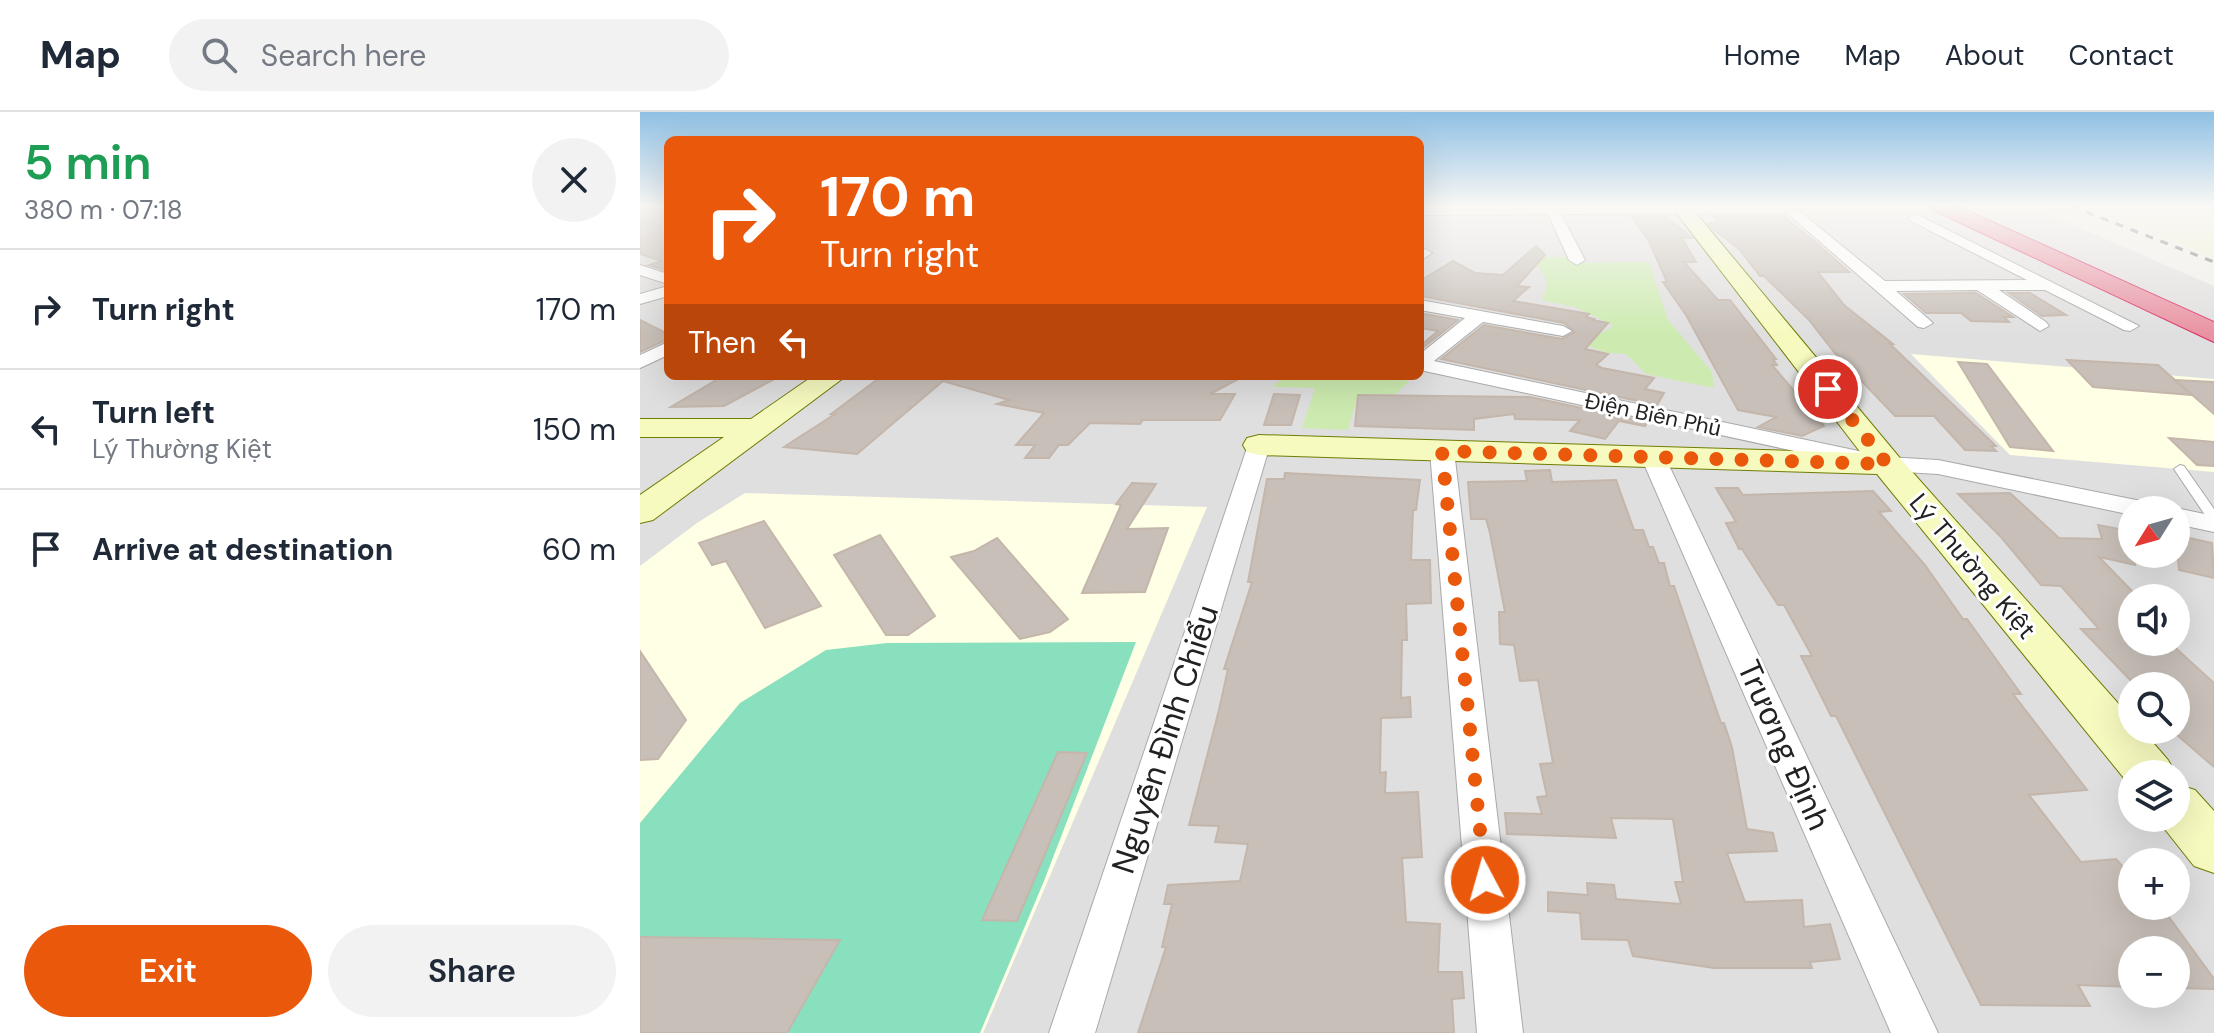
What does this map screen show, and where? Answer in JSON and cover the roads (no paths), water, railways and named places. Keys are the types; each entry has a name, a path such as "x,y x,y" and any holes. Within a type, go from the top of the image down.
{"highway":[{"path":"2033,249 2214,333"},
{"path":"2053,249 2214,322"}],"street":[{"path":"1572,249 1577,260"},
{"name":"Lý Thường Kiệt","path":"1715,249 1887,464 2138,760"},
{"path":"1837,249 1924,323"},
{"path":"1977,249 2130,326"},
{"path":"640,270 664,278"},
{"path":"1980,285 2040,326"},
{"path":"1881,286 2049,285"},
{"path":"640,299 664,292"},
{"path":"1424,306 1563,331"},
{"path":"1424,360 1480,315"},
{"path":"640,362 664,350"},
{"name":"Điện Biên Phủ","path":"1424,364 1887,464 1938,467 2118,504"},
{"path":"640,477 783,380"},
{"path":"640,512 826,380"},
{"path":"640,428 755,428"},
{"path":"1259,445 1887,464"},
{"name":"Nguyễn Đình Chiểu","path":"1072,1033 1259,445"},
{"path":"1442,451 1500,1033"},
{"name":"Trương Định","path":"1653,457 1915,1033"},
{"path":"2190,519 2214,524"},
{"path":"2190,822 2214,850"}],"lane":[{"path":"2180,469 2214,518"}],"railway":[{"path":"2181,249 2214,262"}]}
